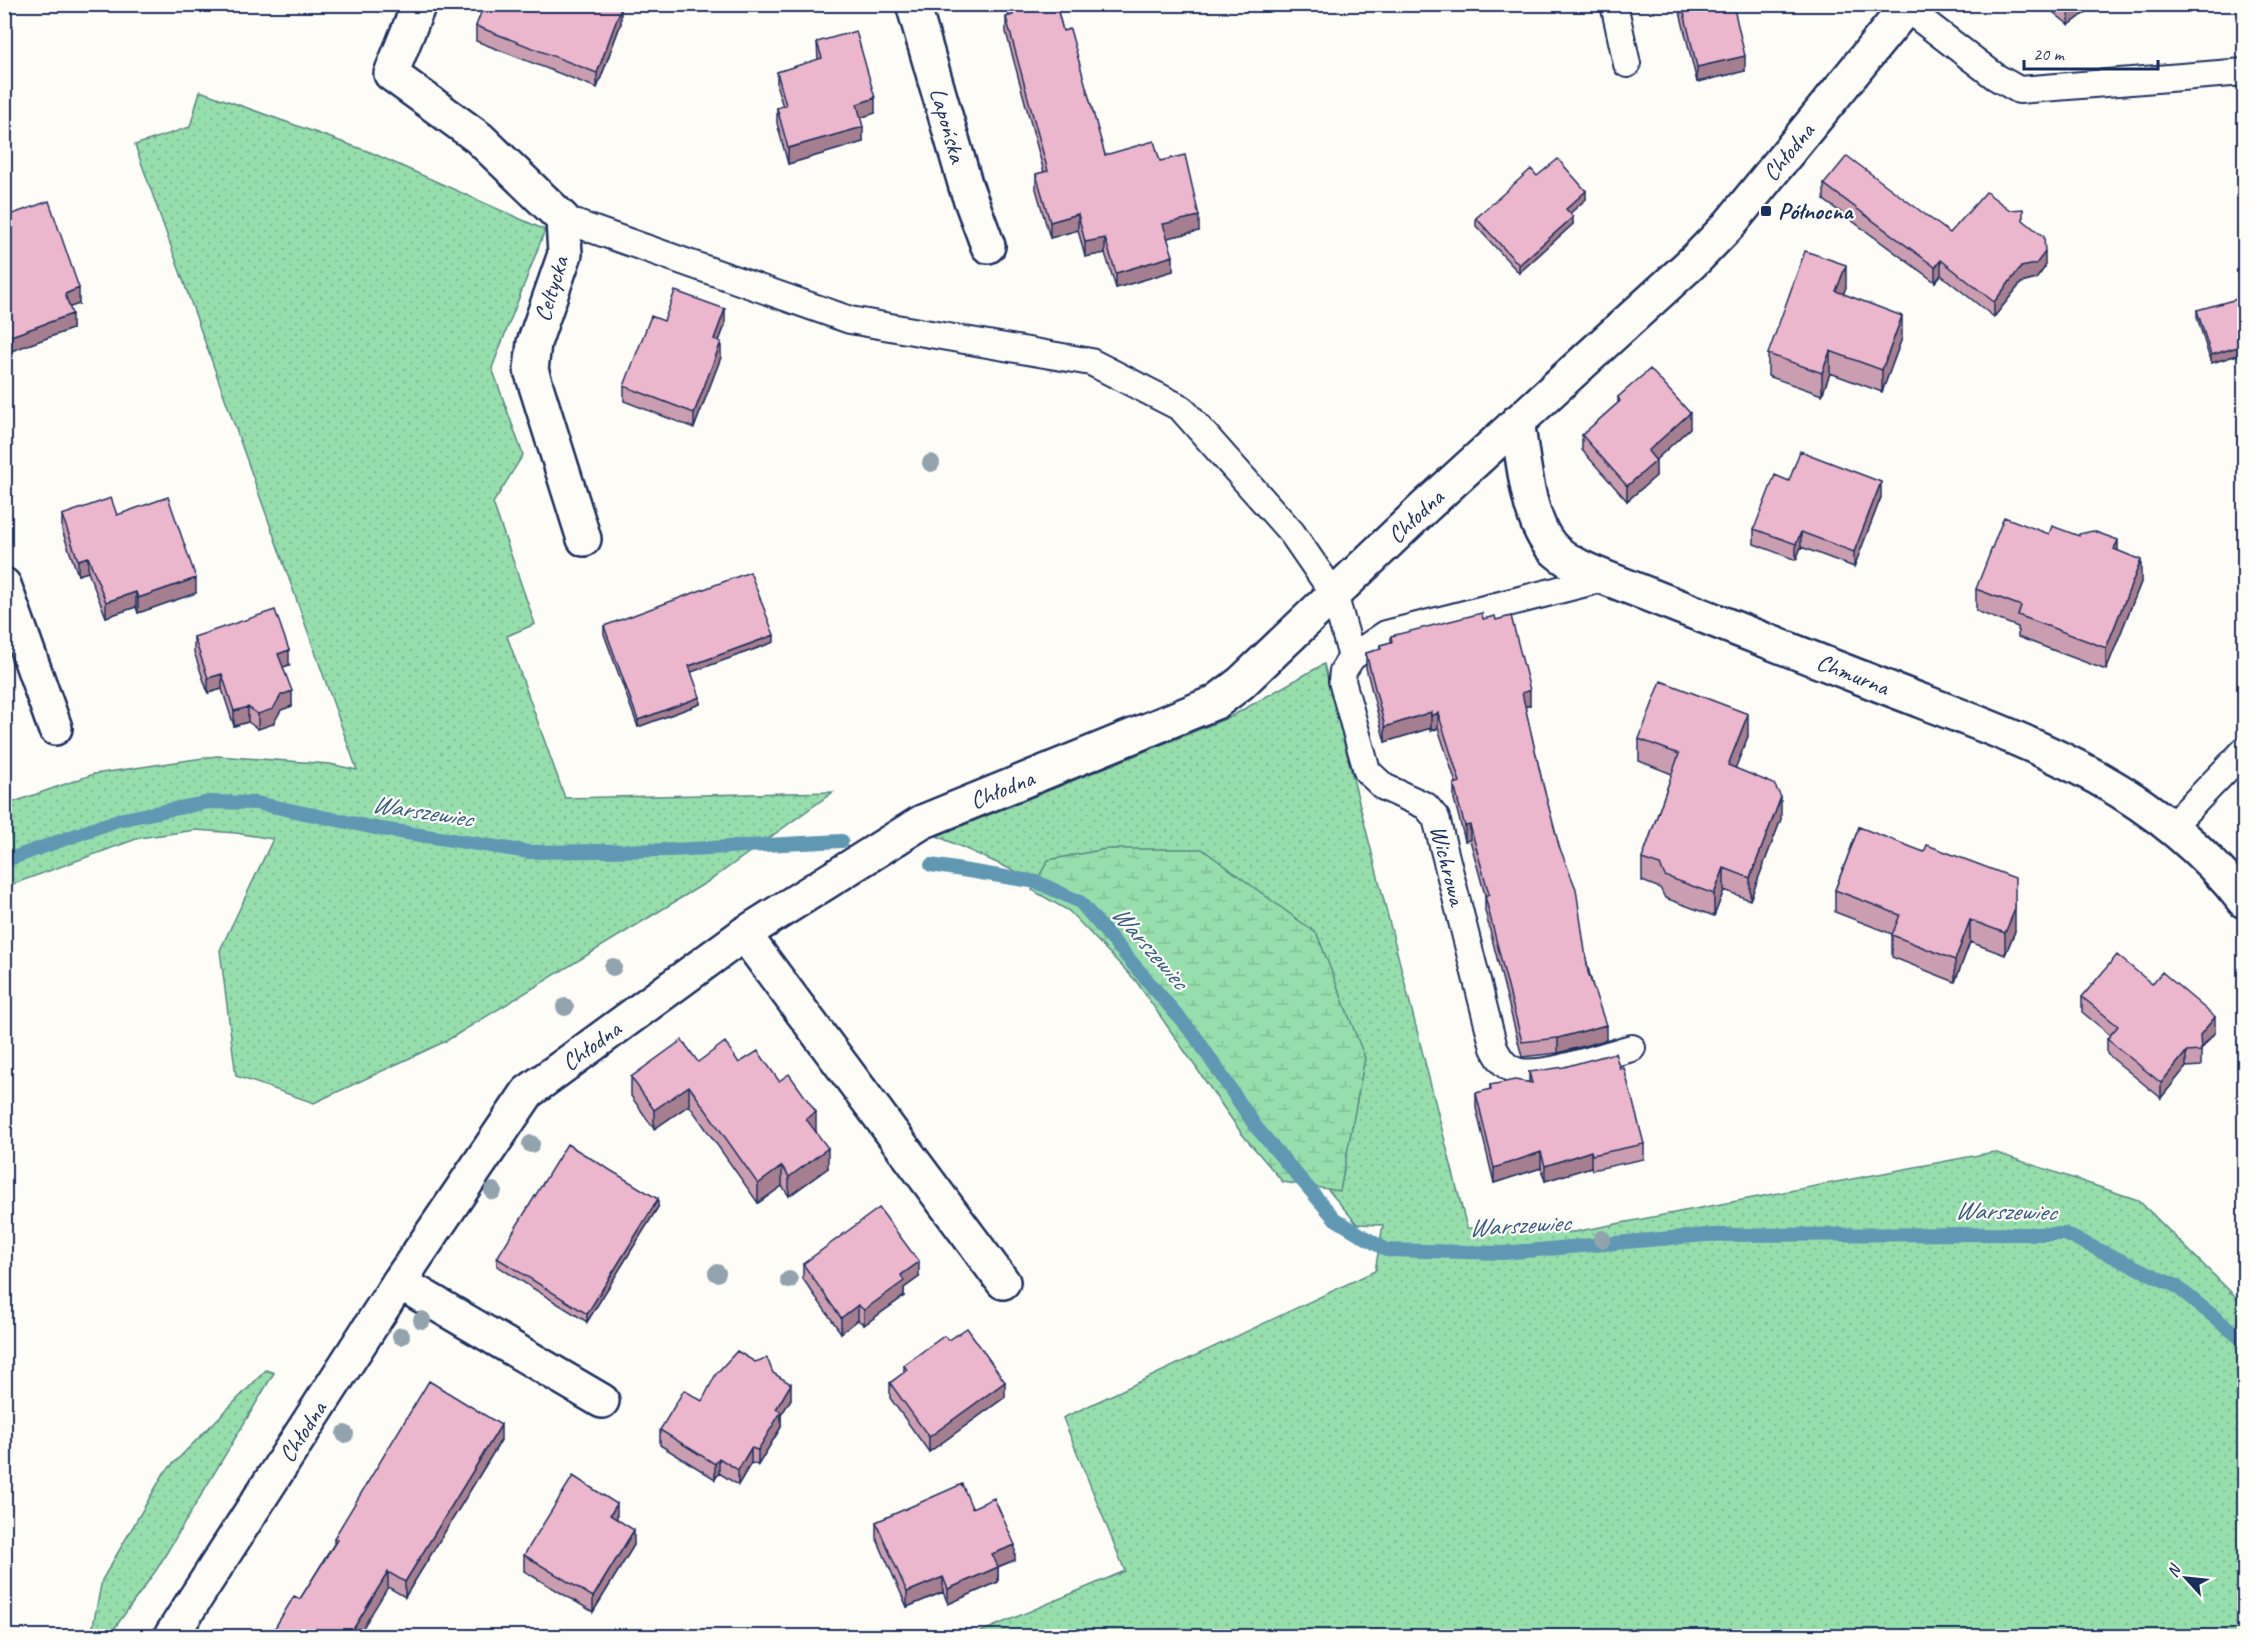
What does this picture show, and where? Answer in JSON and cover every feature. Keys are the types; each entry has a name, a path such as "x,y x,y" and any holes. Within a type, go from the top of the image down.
{"street":[{"path":"419,4 391,74 479,138 563,219"},
{"name":"Lapońska","path":"913,4 966,188 987,246"},
{"name":"Chłodna","path":"171,1636 399,1282 528,1092 744,934 922,822 1216,702 1241,683 1517,422 1650,302 1728,226 1908,6"},
{"name":"Celtycka","path":"563,219 565,254 534,343 531,370 584,539"},
{"name":"Chmurna","path":"1517,422 1533,508 1541,532 1557,553 1606,578 2046,750 2091,772 2172,826 2213,863 2244,901"},
{"path":"4,585 55,728"},
{"path":"744,934 1003,1282"},
{"path":"399,1282 602,1401"}],"lane":[{"path":"1614,4 1627,64"},
{"path":"1908,6 1996,77 2019,90 2244,72"},
{"path":"563,219 850,320 1091,362 1181,408 1292,533 1334,594 1352,657 1386,633 1606,578"},
{"name":"Wichrowa","path":"1352,657 1343,671 1342,681 1367,771 1384,787 1426,806 1436,818 1494,1048 1499,1059 1511,1068 1531,1072 1632,1048"},
{"path":"2172,826 2244,751"}],"green space":[{"path":"200,91 370,152 545,230 492,368 523,455 493,503 535,624 507,636 565,798 833,792 712,879 446,1041 314,1103 236,1076 220,950 273,839 196,830 139,838 5,887 5,805 94,774 217,756 330,764 357,770 135,145 190,127"},
{"path":"1324,664 1467,1228 1574,1232 1994,1152 2138,1200 2244,1305 2244,1636 971,1636 1125,1571 1063,1418 1375,1271 1383,1225 1357,1224 1086,903 937,836 1230,717"},
{"path":"1106,849 1202,849 1317,934 1365,1058 1340,1191 1283,1182 1242,1134 1136,981 1069,911 1032,890 1048,860"},
{"path":"266,1370 274,1373 157,1569 109,1636 91,1636 102,1580 164,1473"}],"building":[{"path":"484,4 612,4 621,8 597,73 476,26"},
{"path":"1011,4 1056,4 1063,31 1070,29 1105,155 1154,141 1160,161 1185,155 1199,216 1163,224 1173,256 1116,273 1105,238 1085,242 1078,214 1050,222 1036,174 1048,171 1006,17 1013,15"},
{"path":"1682,4 1733,4 1745,56 1697,67"},
{"path":"2062,4 2076,4 2069,9"},
{"path":"856,31 875,98 857,104 863,127 788,148 777,108 786,105 777,72 822,58 817,42"},
{"path":"1847,156 1950,233 1986,192 2010,210 2023,209 2023,220 2044,237 2045,252 2036,264 2021,267 1994,302 1941,260 1935,267 1824,184"},
{"path":"1558,159 1586,191 1566,209 1573,217 1519,265 1476,218 1531,169 1537,176"},
{"path":"49,201 79,288 65,294 72,314 11,336 4,317 4,217"},
{"path":"1805,251 1846,265 1836,291 1902,316 1882,370 1830,351 1822,373 1768,354"},
{"path":"675,291 725,309 714,339 721,342 694,413 624,386 651,316 664,321"},
{"path":"2237,299 2244,327 2244,345 2211,355 2197,310"},
{"path":"1650,369 1690,413 1648,451 1656,461 1627,486 1582,435 1620,401 1618,397"},
{"path":"1800,451 1881,482 1854,552 1801,532 1796,544 1754,529 1775,475 1789,481"},
{"path":"168,497 196,578 138,598 136,592 106,602 88,557 78,560 62,515 111,498 117,515"},
{"path":"2004,517 2049,534 2052,526 2079,536 2079,534 2093,531 2118,540 2114,549 2141,560 2106,648 2018,615 2021,606 1976,589"},
{"path":"750,572 774,635 689,666 700,697 638,720 604,626"},
{"path":"275,610 289,650 278,654 292,691 281,695 273,709 258,714 248,707 234,711 222,674 208,678 194,637"},
{"path":"1482,613 1483,619 1495,616 1496,620 1511,616 1530,690 1522,693 1542,781 1559,846 1576,889 1588,972 1606,1025 1558,1038 1522,1042 1485,896 1489,894 1470,825 1465,826 1459,805 1454,784 1460,782 1438,713 1431,716 1431,712 1385,727 1366,653 1381,649 1380,645 1392,642 1391,636"},
{"path":"1661,681 1748,714 1728,765 1774,784 1781,797 1750,878 1724,868 1714,894 1665,876 1660,865 1642,859 1679,754 1639,739"},
{"path":"1859,827 1924,852 1927,845 2015,878 2015,909 2005,933 1970,920 1955,960 1892,935 1900,915 1835,890"},
{"path":"2117,955 2152,984 2162,972 2215,1017 2200,1035 2201,1051 2186,1052 2161,1083 2107,1039 2118,1026 2082,997"},
{"path":"682,1040 698,1062 725,1042 739,1063 758,1051 779,1081 789,1074 816,1112 806,1119 828,1148 789,1177 782,1166 758,1184 689,1086 654,1110 631,1077"},
{"path":"1615,1053 1620,1069 1624,1068 1644,1144 1592,1155 1591,1151 1545,1166 1541,1152 1494,1168 1476,1093 1491,1089 1490,1085 1515,1080 1532,1083 1529,1072 1564,1067"},
{"path":"567,1144 658,1199 587,1314 497,1258"},
{"path":"879,1208 919,1262 901,1275 904,1281 864,1310 858,1305 841,1318 803,1264"},
{"path":"967,1328 1005,1382 929,1437 890,1383 907,1370 904,1365 944,1336 949,1340"},
{"path":"737,1351 755,1362 767,1358 773,1373 791,1384 776,1409 781,1412 758,1450 751,1448 738,1470 719,1458 715,1464 660,1430 684,1390 702,1401 716,1374"},
{"path":"429,1381 501,1425 405,1582 388,1572 352,1631 357,1634 356,1636 270,1636 294,1596 300,1599 337,1540 334,1538"},
{"path":"573,1476 617,1504 610,1515 634,1530 593,1597 524,1555"},
{"path":"962,1484 972,1508 994,1498 1015,1545 992,1554 998,1567 948,1589 943,1577 907,1592 876,1522"}],"waterway":[{"name":"Warszewiec","path":"4,861 118,820 209,802 257,803 375,828 529,852 671,850 842,841"},
{"name":"Warszewiec","path":"931,865 1037,882 1080,902 1195,1036 1256,1127 1335,1219 1386,1250 1503,1253 1705,1235 2065,1234 2176,1286 2244,1341"}],"place":[{"name":"Północna","path":"1766,211"}]}
